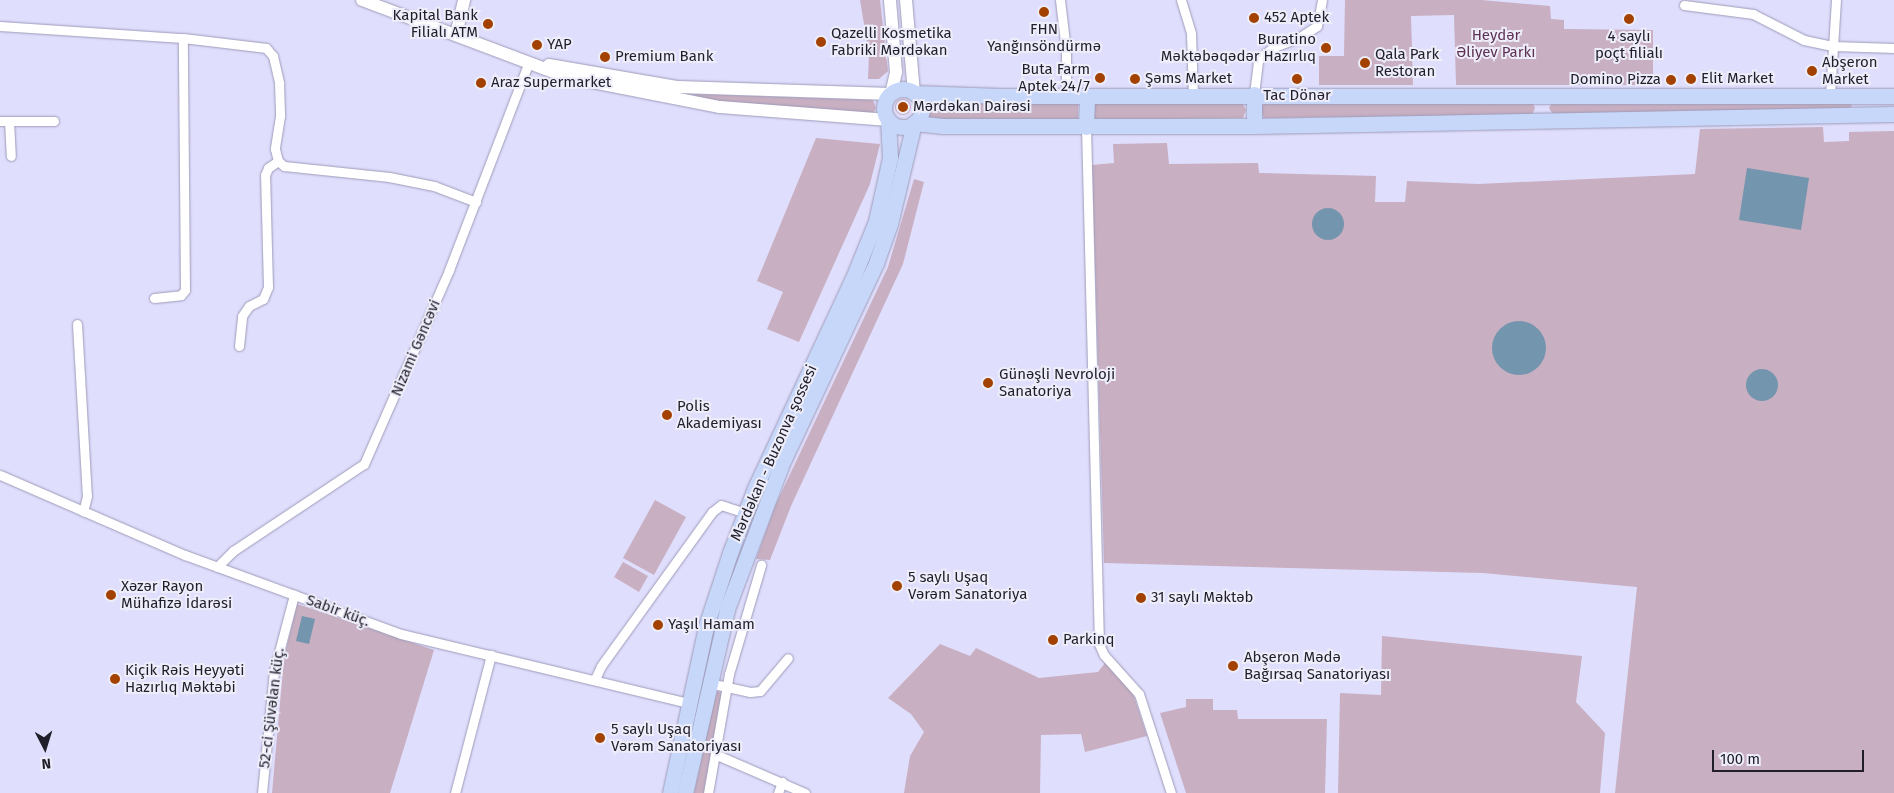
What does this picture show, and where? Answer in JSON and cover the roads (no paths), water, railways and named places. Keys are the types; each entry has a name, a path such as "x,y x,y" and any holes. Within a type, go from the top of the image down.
{"main road":[{"path":"362,0 567,77 676,100 808,116 888,120 898,126 914,123 943,126 1254,126 1894,114"},
{"path":"456,35 464,0"},
{"path":"888,120 884,109 891,94 896,72 890,0"},
{"path":"685,793 727,608 763,511 876,263 895,205 914,123 921,108 914,93 906,0"},
{"path":"529,62 678,87 891,94 902,90 914,93 1066,96 1254,94 1894,96"},
{"path":"1254,94 1254,126"},
{"path":"1542,95 1542,121"},
{"path":"1858,95 1858,114"},
{"path":"1086,96 1086,127"},
{"name":"Mərdəkan - Buzonva şossesi","path":"670,793 712,605 745,513 853,278 876,221 890,158 888,120"}],"street":[{"path":"1060,0 1066,50 1066,96"},
{"path":"1181,0 1191,33 1193,95"},
{"path":"1254,94 1258,59 1274,47 1300,37 1317,26 1322,0"},
{"path":"1830,95 1836,0"},
{"path":"1684,5 1753,14 1800,39 1833,46 1894,48"},
{"path":"0,26 249,44 269,51 275,62 280,96 275,149 278,161 292,168 368,174 422,183 476,202"},
{"path":"154,298 181,295 185,290 183,38"},
{"name":"Nizami Gəncəvi","path":"217,567 233,551 364,464 427,323 476,202 529,62"},
{"path":"11,156 5,121 54,121"},
{"path":"1086,127 1099,644 1104,655 1139,694 1171,793"},
{"path":"239,346 242,316 249,306 262,299 268,287 266,175 268,168 278,161"},
{"path":"77,324 87,496 83,512"},
{"name":"Sabir küç.","path":"0,475 83,512 217,567 414,638 595,679 689,703"},
{"path":"595,679 601,666 712,512 721,505 745,513"},
{"path":"708,793 717,755 727,688 745,611 761,566"},
{"name":"52-ci Şüvəlan küç.","path":"262,793 274,671 294,595"},
{"path":"455,793 491,655"},
{"path":"709,683 750,692 765,689 788,658"},
{"path":"717,755 805,793"},
{"path":"778,793 782,782"}],"water":[{"path":"1747,168 1809,178 1801,230 1739,220"},
{"path":"1328,208 1340,212 1344,224 1340,236 1328,240 1316,236 1312,224 1316,212"},
{"path":"1519,321 1529,323 1538,329 1544,338 1546,348 1544,358 1538,367 1529,373 1519,375 1509,373 1500,367 1494,358 1492,348 1494,338 1500,329 1509,323"},
{"path":"1762,369 1774,373 1778,385 1774,397 1762,401 1750,397 1746,385 1750,373"},
{"path":"302,616 315,619 309,644 296,641"}],"place":[{"name":"FHN Yanğınsöndürmə","path":"1044,12"},
{"name":"452 Aptek","path":"1254,18"},
{"name":"4 saylı poçt filialı","path":"1629,19"},
{"name":"Kapital Bank Filialı ATM","path":"488,24"},
{"name":"Qazelli Kosmetika Fabriki Mərdəkan","path":"821,42"},
{"name":"YAP","path":"537,45"},
{"name":"Buratino Məktəbəqədər Hazırlıq","path":"1326,48"},
{"name":"Premium Bank","path":"605,57"},
{"name":"Qala Park Restoran","path":"1365,63"},
{"name":"Abşeron Market","path":"1812,71"},
{"name":"Buta Farm Aptek 24/7","path":"1100,78"},
{"name":"Şəms Market","path":"1135,79"},
{"name":"Tac Dönər","path":"1297,79"},
{"name":"Elit Market","path":"1691,79"},
{"name":"Domino Pizza","path":"1671,80"},
{"name":"Araz Supermarket","path":"481,83"},
{"name":"Mərdəkan Dairəsi","path":"903,107"},
{"name":"Günəşli Nevroloji Sanatoriya","path":"988,383"},
{"name":"Polis Akademiyası","path":"667,415"},
{"name":"5 saylı Uşaq Vərəm Sanatoriya","path":"897,586"},
{"name":"Xəzər Rayon Mühafizə İdarəsi","path":"111,595"},
{"name":"31 saylı Məktəb","path":"1141,598"},
{"name":"Yaşıl Hamam","path":"658,625"},
{"name":"Parkinq","path":"1053,640"},
{"name":"Abşeron Mədə Bağırsaq Sanatoriyası","path":"1233,666"},
{"name":"Kiçik Rəis Heyyəti Hazırlıq Məktəbi","path":"115,679"},
{"name":"5 saylı Uşaq Vərəm Sanatoriyası","path":"600,738"}],"park label":[{"name":"Heydər Əliyev Parkı","path":"1496,44"}]}
